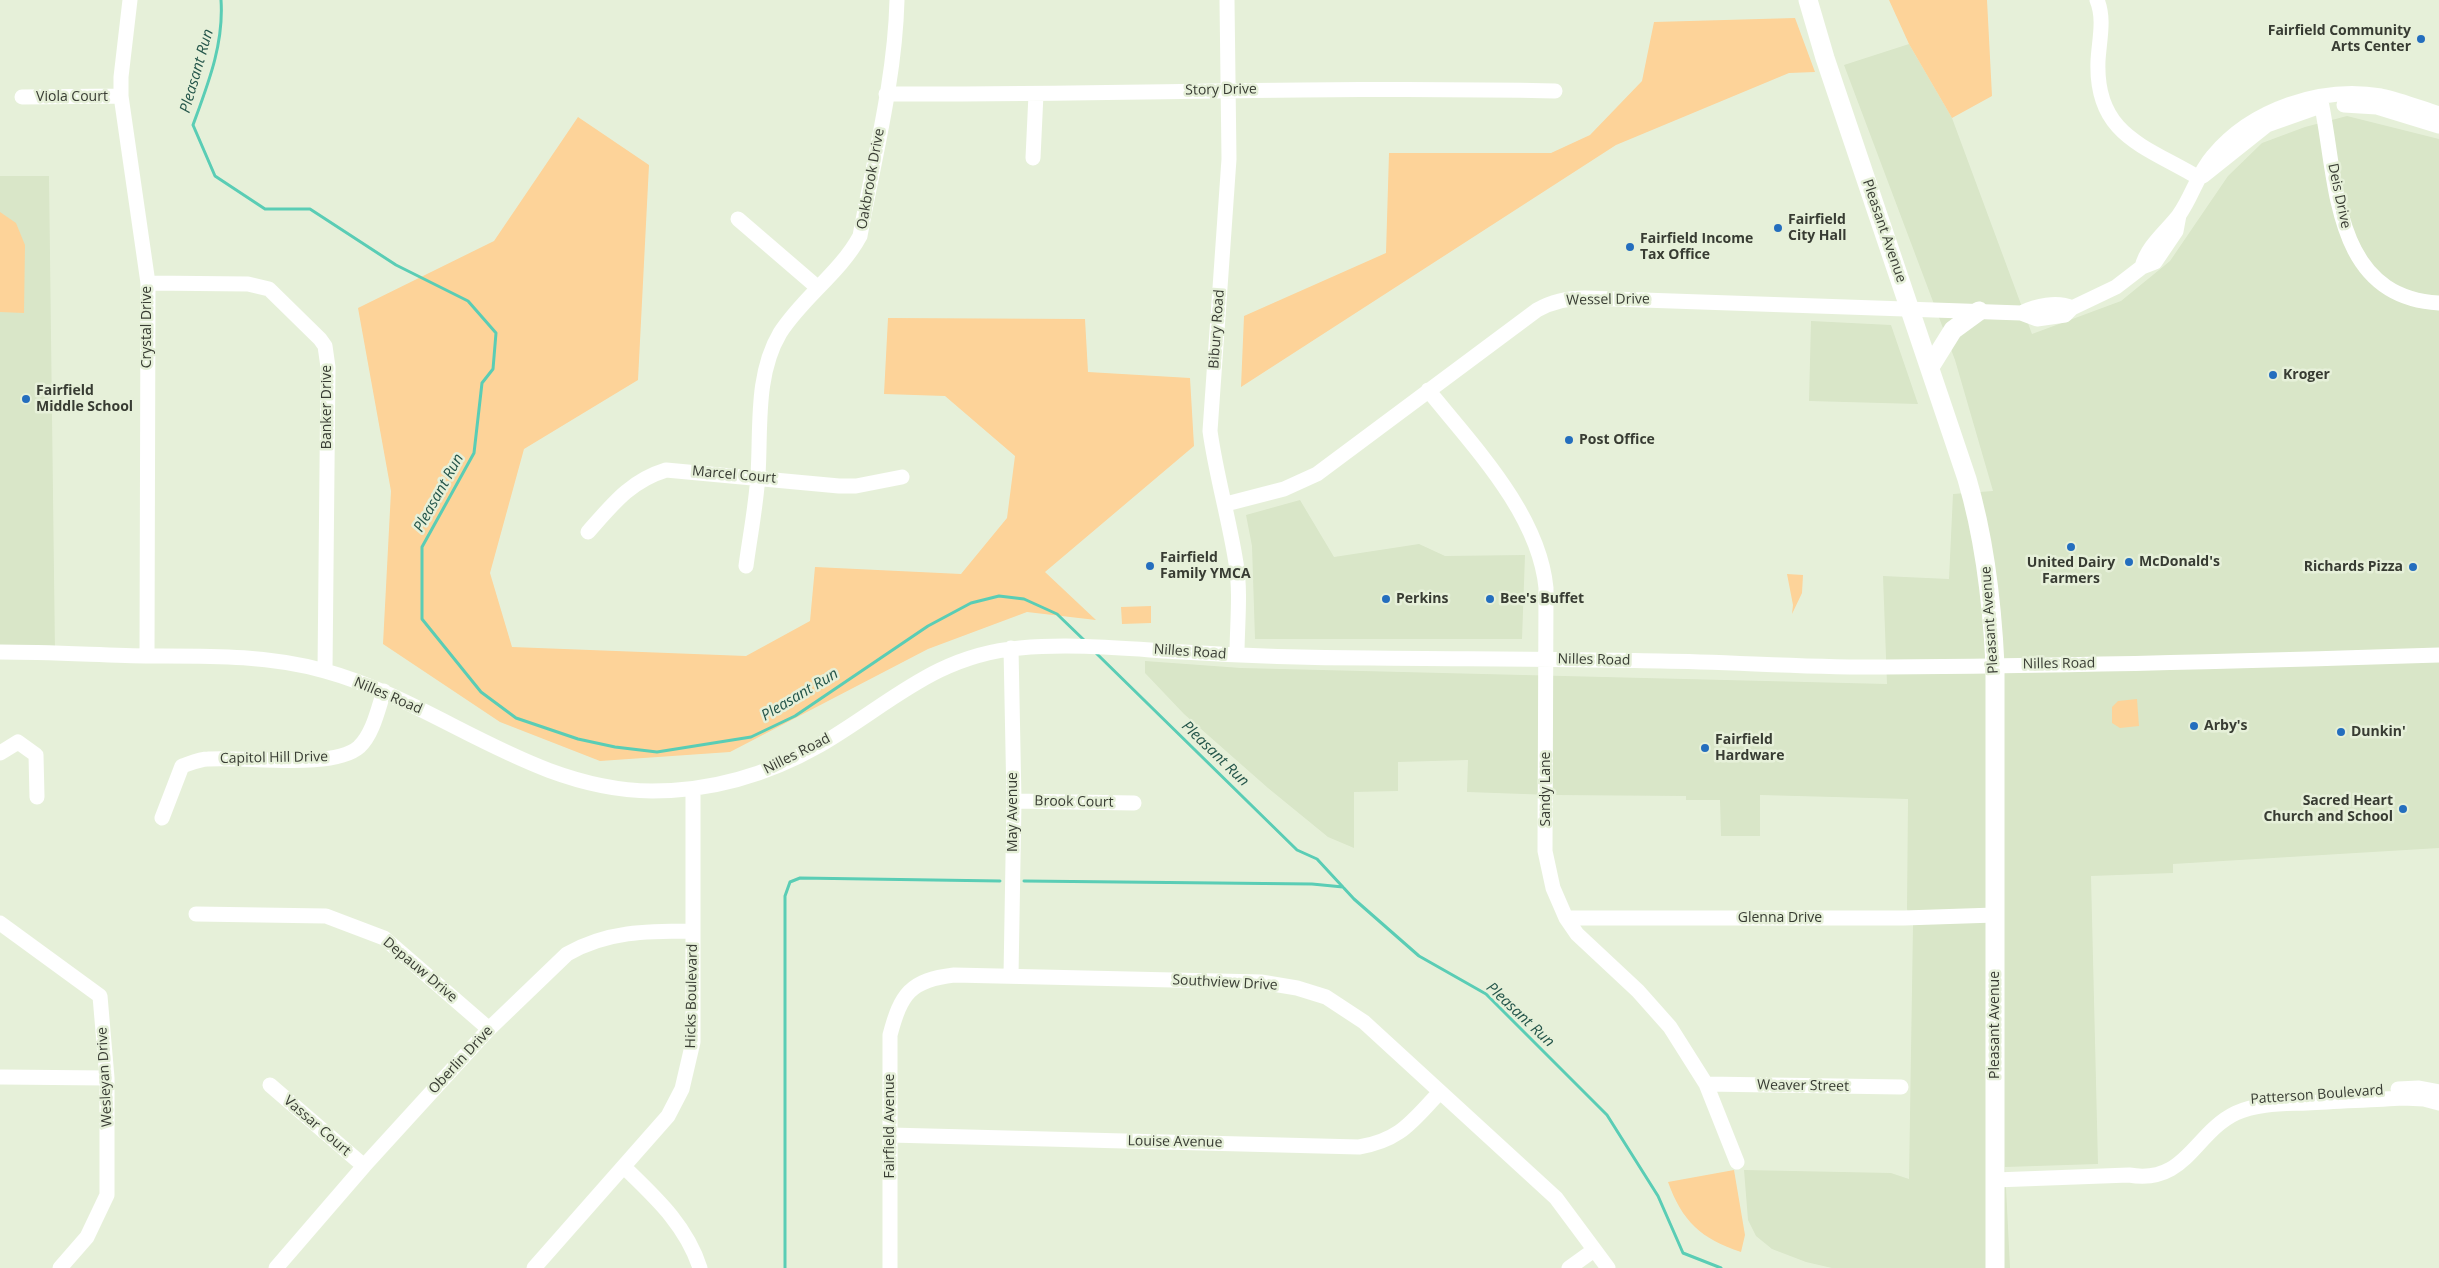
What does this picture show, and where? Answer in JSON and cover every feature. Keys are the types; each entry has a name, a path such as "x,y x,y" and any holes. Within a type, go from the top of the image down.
{"main road":[{"name":"Pleasant Avenue","path":"1808,0 1828,67 1930,367 1978,518 1990,585 1995,665 1994,1268"},
{"path":"1930,367 1952,330 1979,311"}],"street":[{"name":"Crystal Drive","path":"130,0 121,77 148,283 147,656"},
{"name":"Oakbrook Drive","path":"746,566 758,477 765,371 780,333 817,287 850,254 860,236 886,94 896,24 897,0"},
{"name":"Bibury Road","path":"1227,0 1230,158 1210,431 1214,458 1226,504 1236,565 1238,609 1237,655"},
{"path":"2097,0 2102,22 2098,76 2102,103 2116,125 2134,142 2199,178"},
{"name":"Story Drive","path":"886,94 1036,94 1418,88 1556,91"},
{"path":"1033,158 1036,94"},
{"name":"Wessel Drive","path":"1226,504 1284,489 1301,483 1317,474 1536,310 1566,298 1702,300 2021,312 2037,319 2065,315 2072,308 2116,286 2142,267 2155,262 2176,231 2179,215 2199,178 2221,164 2243,142 2268,125 2321,101 2363,95 2382,96 2439,114"},
{"name":"Viola Court","path":"22,97 122,96"},
{"name":"Wessel Drive","path":"2321,101 2377,107 2439,126"},
{"name":"Deis Drive","path":"2321,101 2338,206 2348,240 2357,256 2377,278 2399,293 2439,303"},
{"path":"738,218 817,287"},
{"name":"Banker Drive","path":"148,283 248,284 269,289 283,301 325,346 328,368 325,671"},
{"name":"Sandy Lane","path":"1428,390 1510,496 1534,538 1545,577 1545,851 1553,888 1566,918 1577,934 1638,991 1670,1027 1706,1084 1737,1162"},
{"name":"Marcel Court","path":"588,532 626,490 647,476 666,470 856,486 902,477"},
{"name":"Nilles Road","path":"0,652 147,656 230,655 281,661 325,671 384,691 524,762 572,780 610,788 653,791 693,789 738,780 786,763 824,743 921,678 952,663 1011,648 1046,646 1126,648 1323,658 1545,660 1818,666 1995,665 2439,655"},
{"name":"May Avenue","path":"1011,648 1014,801 1011,976"},
{"name":"Capitol Hill Drive","path":"162,818 182,766 206,759 324,759 348,754 360,746 368,734 384,691"},
{"path":"0,753 18,742 36,755 37,797"},
{"name":"Hicks Boulevard","path":"534,1268 668,1116 682,1089 693,1042 693,789"},
{"name":"Brook Court","path":"1014,801 1134,803"},
{"name":"Depauw Drive","path":"196,914 326,916 384,938 489,1029"},
{"name":"Glenna Drive","path":"1566,918 1904,918 1995,915"},
{"name":"Wesleyan Drive","path":"0,923 100,996 107,1078 107,1195 87,1237 60,1268"},
{"name":"Oberlin Drive","path":"276,1268 364,1166 489,1029 553,966 581,946 616,934 692,931"},
{"name":"Southview Drive","path":"912,990 931,978 954,975 1261,982 1297,988 1326,997 1344,1007 1364,1022 1556,1198 1608,1268"},
{"name":"Fairfield Avenue","path":"890,1268 890,1035 898,1006 912,990"},
{"path":"0,1077 107,1078"},
{"name":"Weaver Street","path":"1706,1084 1901,1087"},
{"name":"Vassar Court","path":"270,1085 364,1166"},
{"name":"Patterson Boulevard","path":"2129,1175 2170,1159 2216,1116 2246,1099 2262,1096 2419,1088 2439,1092"},
{"name":"Louise Avenue","path":"890,1135 1359,1147 1379,1144 1401,1133 1440,1092"},
{"name":"Patterson Boulevard","path":"1995,1180 2129,1175 2145,1178 2170,1170 2226,1119 2254,1107 2403,1098 2424,1099 2439,1103"},
{"path":"624,1167 675,1218 694,1250 700,1268"},
{"path":"1569,1268 1594,1250"}],"shaded area":[{"path":"1889,0 1987,0 1992,96 1952,118 1909,44"},
{"path":"1795,18 1815,72 1789,73 1616,145 1241,387 1244,316 1386,253 1389,153 1551,153 1590,135 1642,81 1654,22"},
{"path":"1909,44 1952,118 2032,334 2121,301 2170,261 2228,176 2262,143 2305,127 2347,116 2439,139 2439,848 2173,864 2173,873 2091,876 2098,1164 2005,1167 2010,1268 1832,1268 1806,1262 1772,1249 1756,1236 1748,1220 1744,1170 1891,1173 1909,1179 1913,925 1907,909 1908,799 1760,795 1760,836 1721,836 1720,800 1686,800 1686,796 1467,792 1468,760 1398,762 1398,791 1354,792 1354,848 1328,837 1268,788 1184,714 1145,673 1145,661 1241,668 1887,684 1883,576 1949,579 1953,494 1993,491 1955,360 1844,65"},
{"path":"578,117 649,165 638,380 524,449 490,573 512,647 746,656 810,621 815,567 961,574 1007,518 1015,456 945,396 884,394 888,318 1085,319 1088,372 1190,378 1194,446 1045,572 1096,620 1027,612 928,649 730,752 600,761 500,722 383,644 391,491 358,308 494,241"},
{"name":"Fairfield Middle School","path":"0,176 49,176 55,653 0,652"},
{"path":"0,212 16,223 25,245 24,313 0,312"},
{"path":"1811,321 1891,325 1918,404 1809,401"},
{"path":"1300,500 1334,557 1419,544 1445,556 1525,555 1522,639 1255,639 1252,546 1246,515"},
{"path":"1787,574 1803,575 1802,593 1792,614 1793,605"},
{"path":"1151,606 1151,623 1122,624 1121,607"},
{"path":"2137,699 2139,726 2120,728 2112,723 2112,707 2118,701"},
{"path":"1734,1170 1745,1235 1741,1252 1715,1241 1695,1227 1680,1208 1668,1182"}],"waterway":[{"name":"Pleasant Run","path":"221,0 220,32 214,64 193,125 215,176 265,209 310,209 396,265 468,301 496,333 493,369 482,383 474,453 422,547 422,619 481,692 516,718 578,739 615,747 657,752 751,737 795,716 928,626 971,603 999,596 1024,599 1057,614 1085,641"},
{"name":"Pleasant Run","path":"1096,653 1297,850 1317,859 1354,899 1419,956 1486,994 1607,1115 1658,1196 1683,1253 1721,1268"},
{"path":"785,1268 785,896 790,882 800,878 1000,881"},
{"path":"1024,881 1312,884 1343,887"}],"place":[{"name":"Fairfield Community Arts Center","path":"2421,39"},
{"name":"Fairfield City Hall","path":"1778,228"},
{"name":"Fairfield Income Tax Office","path":"1630,247"},
{"name":"Kroger","path":"2273,375"},
{"name":"Fairfield Middle School","path":"26,399"},
{"name":"Post Office","path":"1569,440"},
{"name":"United Dairy Farmers","path":"2071,547"},
{"name":"McDonald's","path":"2129,562"},
{"name":"Fairfield Family YMCA","path":"1150,566"},
{"name":"Richards Pizza","path":"2413,567"},
{"name":"Perkins","path":"1386,599"},
{"name":"Bee's Buffet","path":"1490,599"},
{"name":"Arby's","path":"2194,726"},
{"name":"Dunkin'","path":"2341,732"},
{"name":"Fairfield Hardware","path":"1705,748"},
{"name":"Sacred Heart Church and School","path":"2403,809"}]}
